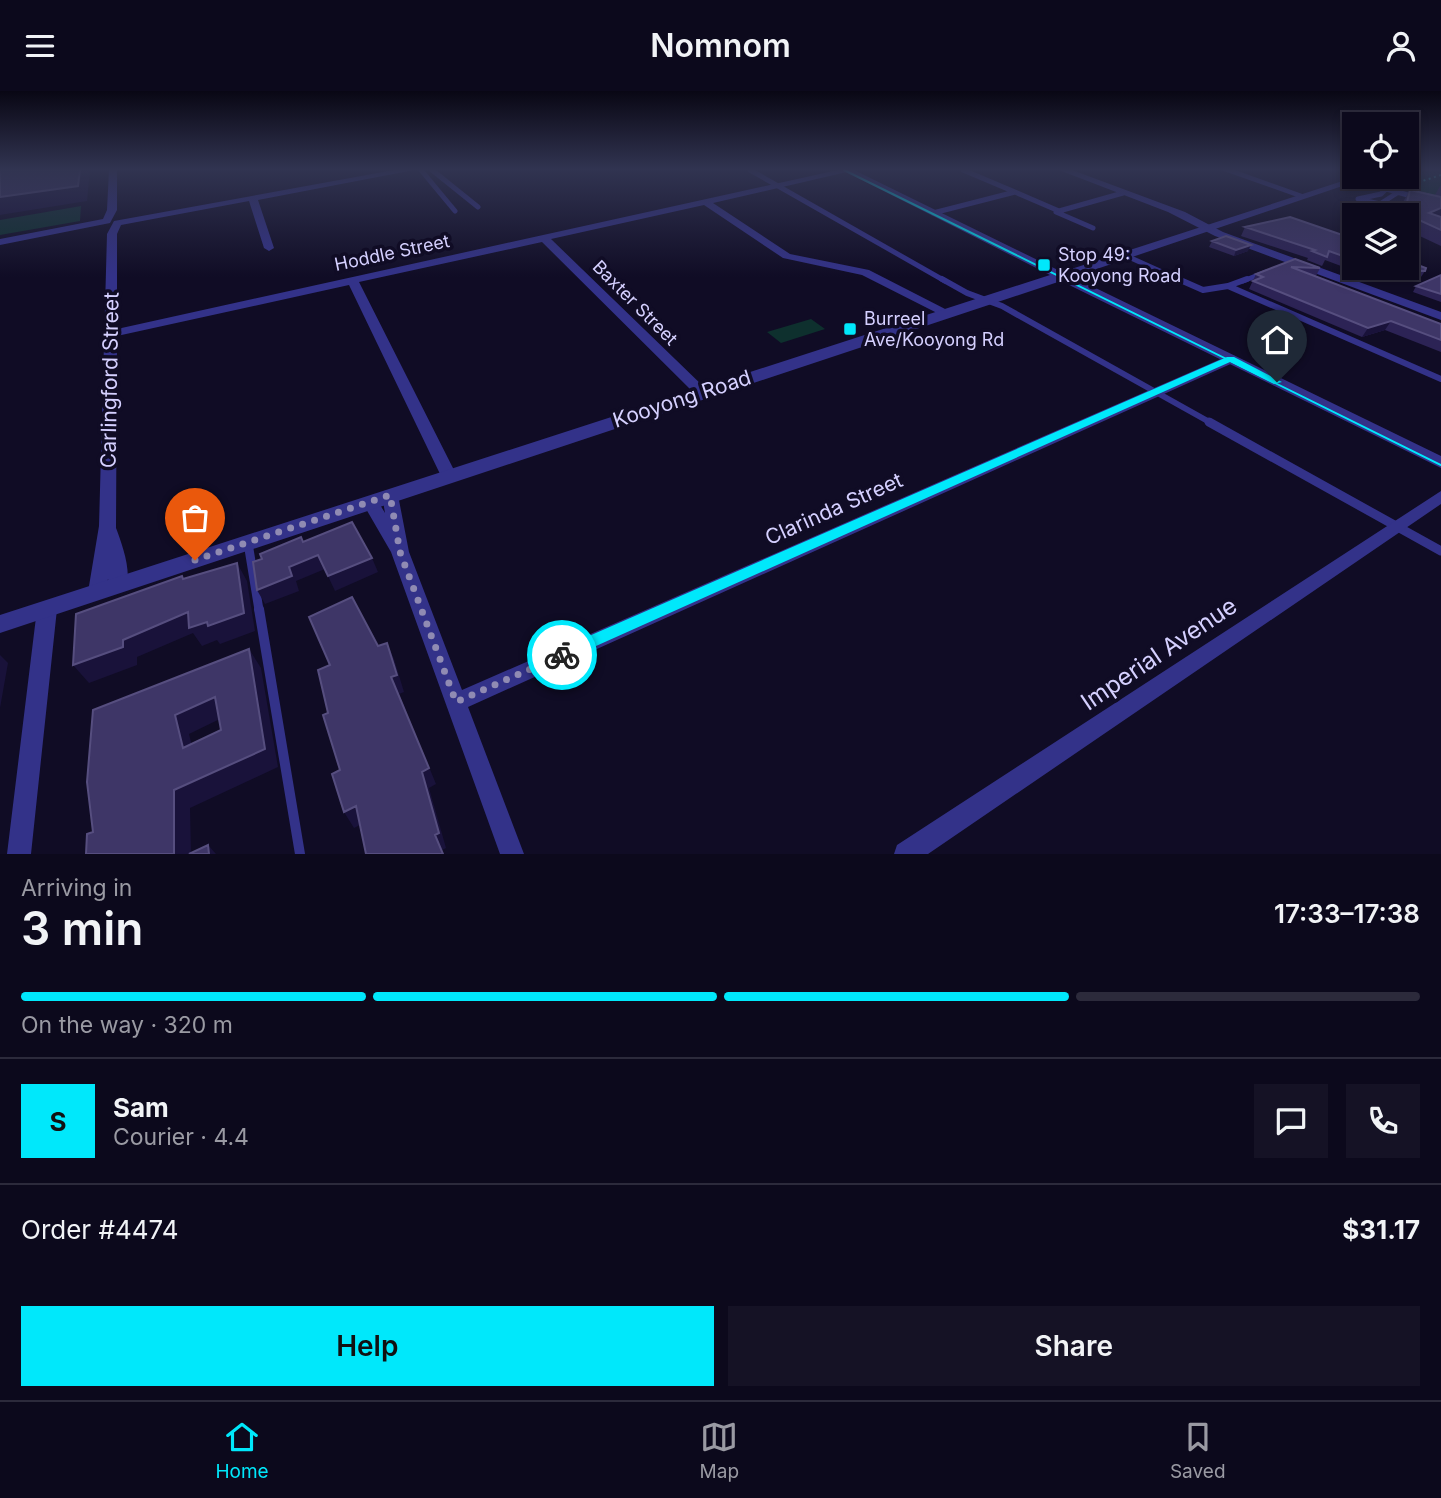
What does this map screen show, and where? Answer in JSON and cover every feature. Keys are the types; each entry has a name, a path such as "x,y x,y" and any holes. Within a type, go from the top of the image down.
{"street":[{"name":"Carlingford Street","path":"97,592 108,526 112,206"},
{"path":"0,242 209,206"},
{"path":"255,206 269,248"},
{"name":"Hoddle Street","path":"110,334 689,206"},
{"path":"711,206 789,257 859,270 939,314"},
{"path":"918,206 1441,463"},
{"path":"1157,206 1255,246 1441,316"},
{"name":"Kooyong Road","path":"0,624 1274,206"},
{"name":"Baxter Street","path":"544,238 701,393"},
{"path":"352,281 449,476"},
{"name":"Clarinda Street","path":"456,702 1230,359"},
{"path":"390,495 400,552"},
{"name":"Imperial Avenue","path":"906,854 1441,496"},
{"path":"370,502 400,552 512,854"},
{"name":"Carlingford Street","path":"108,526 115,553 118,585"},
{"path":"19,854 47,609"}],"lane":[{"path":"451,206 455,211"},
{"path":"813,206 967,293 1002,306 1441,551"},
{"path":"933,213 962,206"},
{"path":"1047,206 1059,211 1078,206"},
{"path":"1059,211 1056,212 1093,228"},
{"path":"1122,254 1203,290 1228,286 1294,260"},
{"path":"1228,286 1398,357 1441,379"},
{"path":"248,543 300,854"}],"green space":[{"path":"81,206 80,221 0,235 0,220"},
{"path":"811,319 825,329 781,343 767,332"}],"building":[{"path":"1419,206 1441,206 1429,213 1441,217 1441,230 1419,220"},
{"path":"1290,217 1342,235 1342,256 1329,251 1327,257 1312,251 1315,250 1245,227"},
{"path":"1226,236 1251,245 1236,250 1212,241"},
{"path":"1295,259 1320,268 1291,267 1441,324 1441,340 1391,321 1368,328 1253,281 1263,277 1256,274"},
{"path":"1441,275 1441,294 1416,286"},
{"path":"352,522 372,558 328,576 318,555 289,567 292,576 257,590 253,562 262,559 260,554 301,537 303,542"},
{"path":"237,563 244,613 208,626 207,622 189,628 188,612 123,640 123,647 73,665 76,614 182,576 183,579"},
{"path":"352,597 378,646 387,643 397,675 391,677 429,768 422,772 439,833 435,835 443,854 366,854 356,806 344,812 332,774 340,770 323,715 328,713 318,670 330,665 309,617"},
{"path":"249,649 265,749 174,790 174,854 86,854 87,834 93,832 87,782 93,710","holes":["215,697 221,730 183,748 175,715"]},
{"path":"208,845 209,854 189,854"}],"tram line":[{"path":"916,206 1441,465"}],"way so far":[{"path":"195,560 390,495 400,552 456,702 562,655"}],"place":[{"name":"Stop 49: Kooyong Road","path":"1044,265"},
{"name":"Burreel Ave/Kooyong Rd","path":"850,329"}],"route":[{"path":"562,655 1230,359 1277,382"}]}
